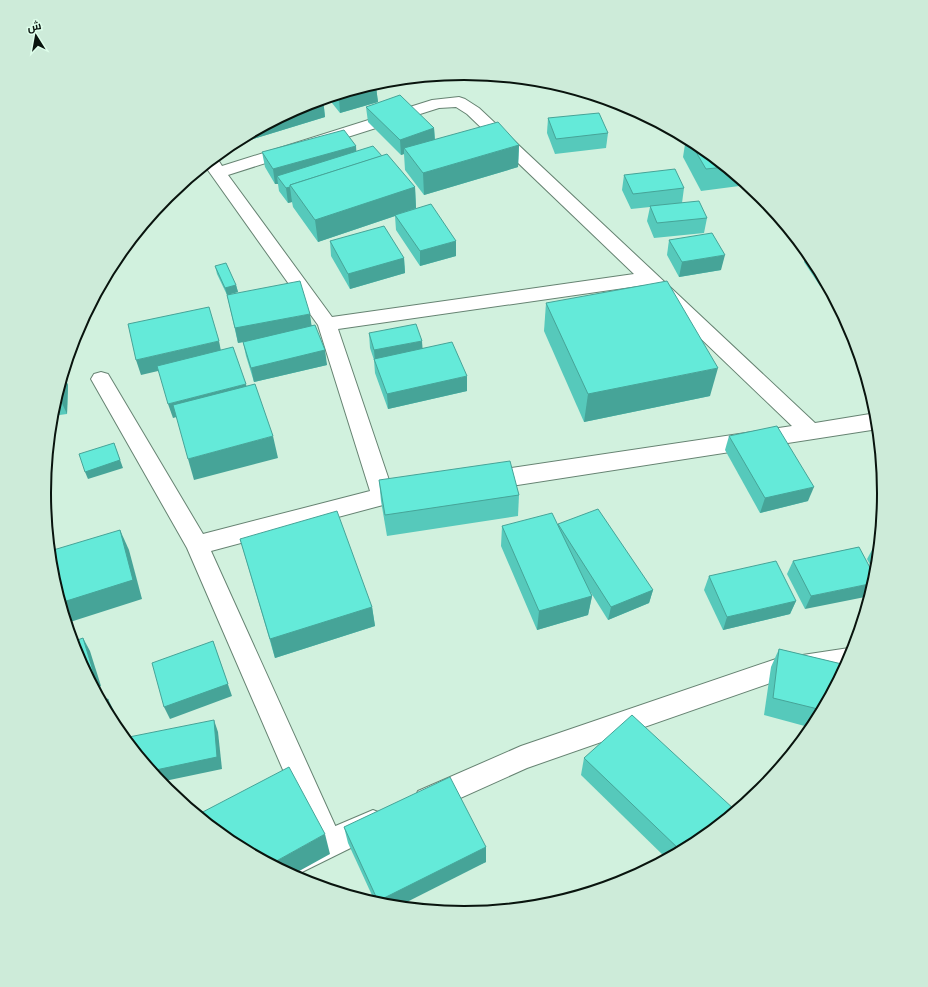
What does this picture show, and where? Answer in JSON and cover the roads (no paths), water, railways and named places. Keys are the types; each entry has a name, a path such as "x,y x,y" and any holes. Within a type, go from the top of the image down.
{"street":[{"path":"383,496 327,324 214,167 438,103 459,102 473,111 811,431"},
{"path":"327,324 649,278"},
{"path":"101,379 197,545 329,843"},
{"path":"468,483 870,422"},
{"path":"197,545 383,496 429,489"},
{"path":"287,867 329,843 521,758 776,670 842,660"}]}
